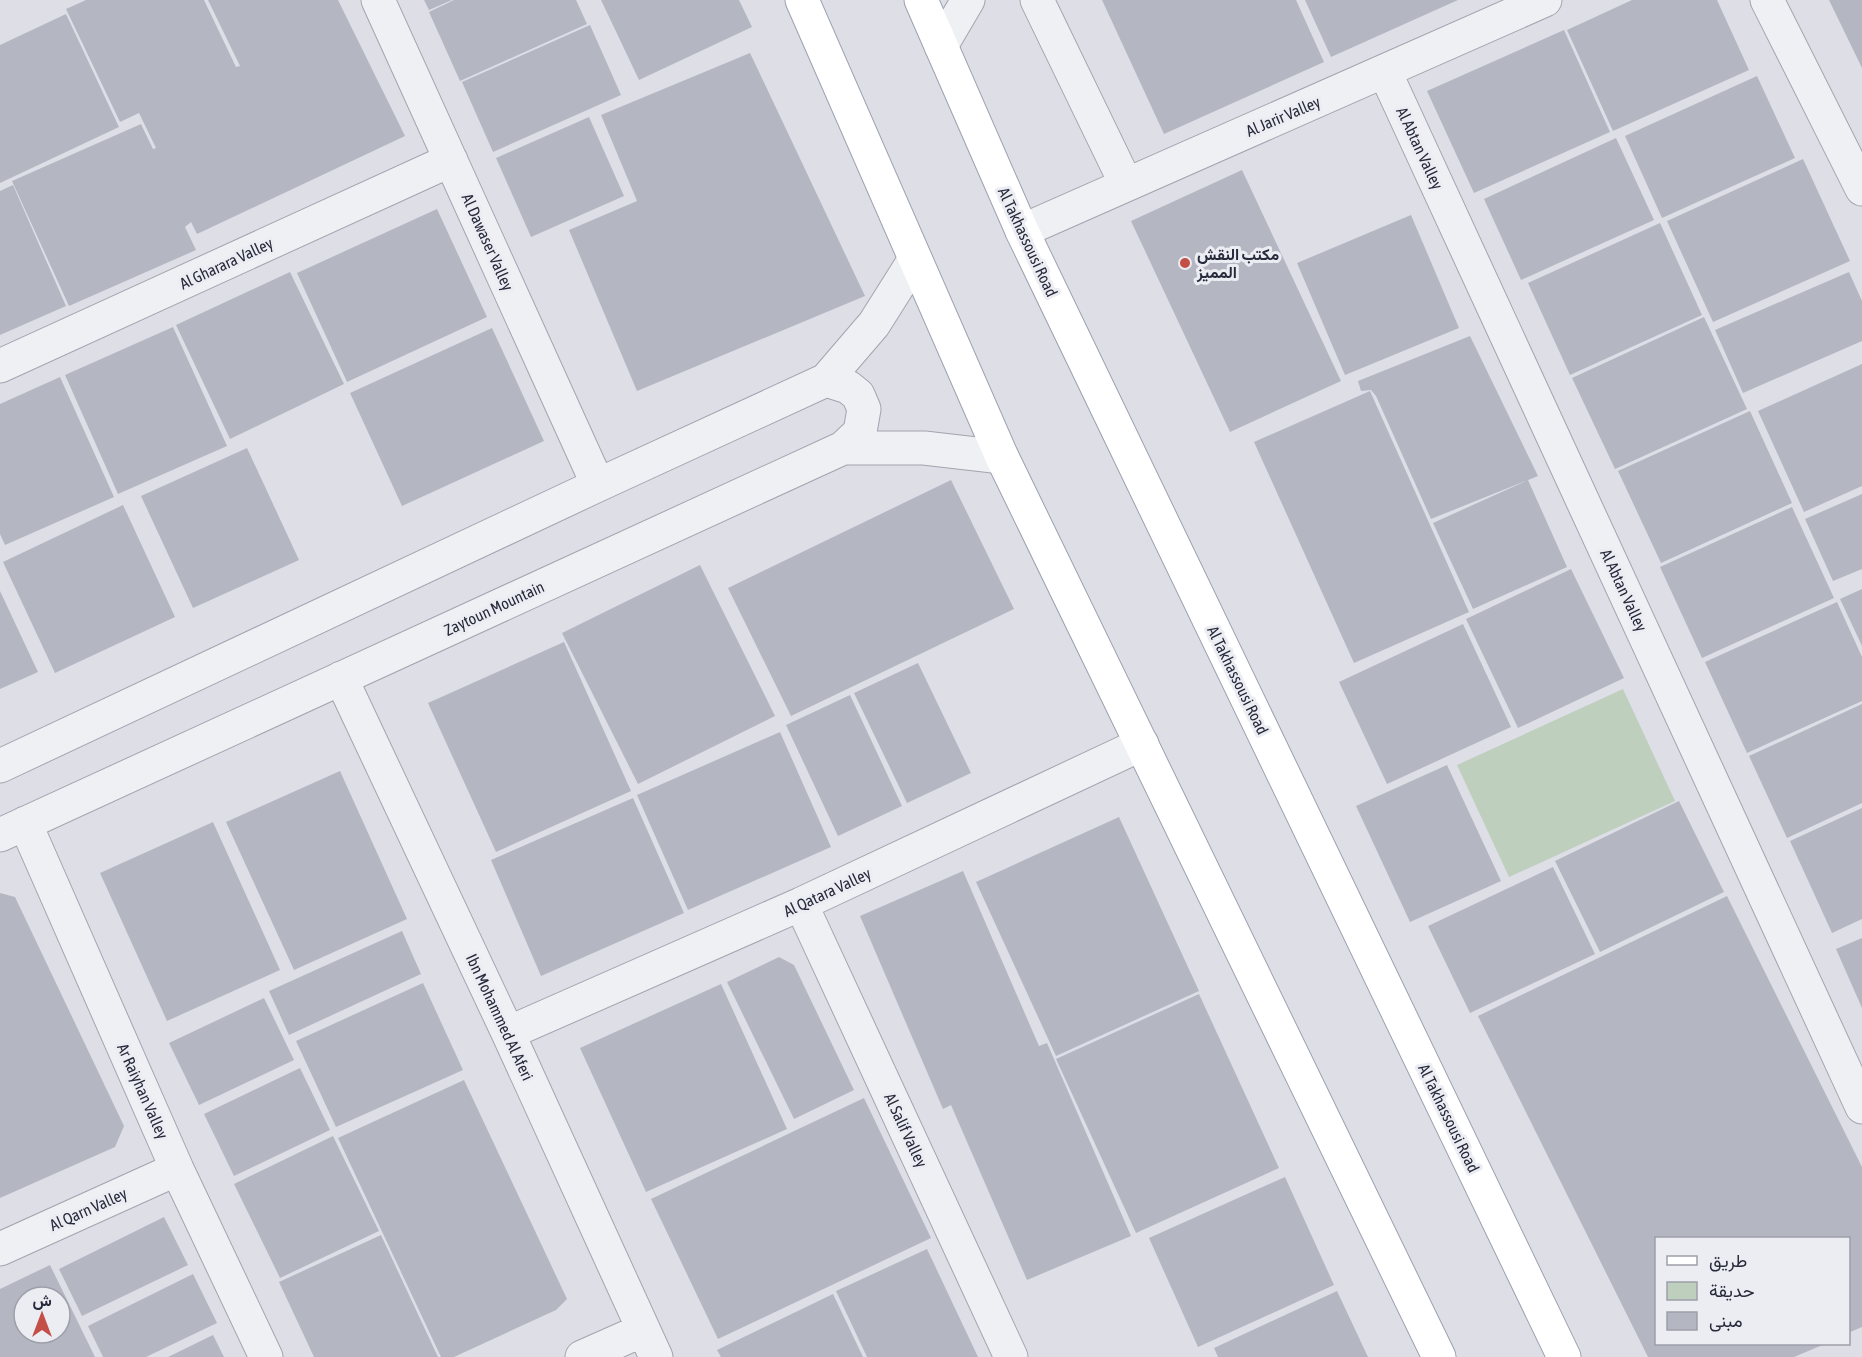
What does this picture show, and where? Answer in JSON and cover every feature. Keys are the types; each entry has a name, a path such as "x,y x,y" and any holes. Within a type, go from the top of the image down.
{"main road":[{"path":"802,0 1002,457 1439,1357"},
{"name":"Al Takhassousi Road","path":"921,0 1022,231 1564,1357"}],"street":[{"name":"Al Dawaser Valley","path":"378,0 598,485"},
{"path":"941,46 968,0"},
{"path":"1037,0 1126,184"},
{"name":"Al Jarir Valley","path":"1022,231 1545,0"},
{"path":"1767,0 1862,189"},
{"name":"Al Abtan Valley","path":"1385,72 1862,1107"},
{"name":"Al Gharara Valley","path":"0,366 451,160"},
{"path":"0,765 826,380 874,324 915,259"},
{"path":"826,380 848,387 858,395 864,410 860,432 843,448"},
{"name":"Zaytoun Mountain","path":"12,829 843,448 924,448 1002,457"},
{"name":"Ibn Mohammed Al Aferi","path":"341,678 508,1033 650,1343"},
{"name":"Al Qatara Valley","path":"508,1033 801,904 1142,744"},
{"name":"Ar Raiyhan Valley","path":"12,829 266,1357"},
{"name":"Al Salif Valley","path":"801,904 1011,1357"},
{"name":"Al Qarn Valley","path":"0,1249 177,1169"},
{"path":"582,1357 650,1343"}],"green space":[{"path":"1623,689 1675,801 1509,877 1457,765"}],"building":[{"path":"86,0 204,0 236,67 240,66 208,0 338,0 405,136 197,234 191,222 185,227 196,250 69,306 12,181 141,124 153,149 156,148 139,113 120,122 66,9"},
{"path":"424,0 452,0 429,10"},
{"path":"454,0 576,0 587,24 460,81 429,12"},
{"path":"601,0 739,0 752,27 639,80"},
{"path":"1102,0 1296,0 1324,62 1164,134"},
{"path":"1305,0 1458,0 1331,57"},
{"path":"1632,0 1717,0 1749,70 1613,131 1567,30"},
{"path":"1829,0 1862,0 1862,68"},
{"path":"66,14 119,127 0,183 0,45"},
{"path":"590,25 621,95 493,152 462,82"},
{"path":"1564,30 1610,132 1474,193 1427,91"},
{"path":"750,53 865,296 637,391 569,230 637,201 601,115"},
{"path":"1757,76 1795,158 1662,218 1625,136"},
{"path":"589,117 624,196 531,237 496,158"},
{"path":"1616,138 1654,220 1521,280 1484,199"},
{"path":"1803,159 1850,261 1713,322 1667,221"},
{"path":"1242,170 1341,381 1230,432 1131,221"},
{"path":"13,185 66,306 0,335 0,191"},
{"path":"437,209 487,317 347,382 297,273"},
{"path":"1411,215 1459,328 1345,375 1297,263"},
{"path":"1660,223 1702,315 1570,375 1528,283"},
{"path":"290,272 344,384 230,439 176,325"},
{"path":"1849,272 1862,301 1862,341 1743,393 1715,330"},
{"path":"1704,317 1747,409 1615,469 1572,378"},
{"path":"173,327 227,446 118,494 65,375"},
{"path":"492,328 544,441 402,506 350,393"},
{"path":"1470,336 1538,476 1431,519 1376,396 1371,390 1361,391 1358,381"},
{"path":"1862,364 1862,486 1804,512 1758,411"},
{"path":"60,377 114,497 5,545 0,534 0,404"},
{"path":"1370,391 1469,612 1354,663 1254,442"},
{"path":"1750,411 1792,503 1661,563 1618,471"},
{"path":"247,448 299,560 193,608 141,496"},
{"path":"951,480 1014,609 791,716 728,588"},
{"path":"1528,480 1567,567 1473,609 1433,523"},
{"path":"1862,494 1862,569 1833,581 1805,519"},
{"path":"123,505 175,617 55,673 3,562"},
{"path":"1792,507 1834,598 1702,658 1660,567"},
{"path":"700,565 775,716 638,784 562,633"},
{"path":"1571,569 1624,678 1518,728 1466,619"},
{"path":"1862,589 1862,646 1840,599"},
{"path":"0,591 38,672 0,689"},
{"path":"1837,602 1862,657 1862,701 1747,753 1705,662"},
{"path":"1463,624 1511,727 1387,784 1339,682"},
{"path":"564,642 631,791 496,852 428,703"},
{"path":"918,663 971,773 907,803 854,693"},
{"path":"850,695 902,806 838,836 786,725"},
{"path":"1862,704 1862,803 1787,838 1749,756"},
{"path":"780,732 831,847 688,910 637,795"},
{"path":"1447,765 1501,881 1410,922 1356,806"},
{"path":"340,771 407,919 294,970 226,822"},
{"path":"633,798 684,913 541,976 491,860"},
{"path":"1679,801 1724,892 1600,952 1555,861"},
{"path":"1862,808 1862,919 1832,933 1790,841"},
{"path":"1119,817 1199,991 1056,1056 976,882"},
{"path":"213,822 280,970 167,1021 100,873"},
{"path":"1553,867 1595,954 1470,1013 1428,926"},
{"path":"963,871 1039,1046 1047,1043 1131,1236 1027,1280 951,1105 943,1109 860,916"},
{"path":"0,893 15,897 124,1126 115,1147 0,1198"},
{"path":"1727,896 1862,1167 1862,1327 1850,1332 1850,1237 1655,1237 1655,1345 1823,1345 1794,1357 1648,1357 1478,1016"},
{"path":"402,931 421,974 289,1035 269,991"},
{"path":"1862,938 1862,1008 1836,949"},
{"path":"779,957 794,965 854,1090 794,1119 727,982"},
{"path":"423,983 463,1070 336,1127 296,1041"},
{"path":"721,984 787,1129 646,1192 580,1048"},
{"path":"1199,994 1279,1168 1136,1233 1056,1059"},
{"path":"264,998 294,1060 199,1105 169,1043"},
{"path":"300,1068 330,1130 234,1176 204,1114"},
{"path":"464,1080 567,1299 556,1310 454,1357 441,1357 338,1138"},
{"path":"864,1098 931,1238 718,1339 651,1199"},
{"path":"333,1136 379,1231 280,1278 234,1184"},
{"path":"1285,1177 1334,1285 1198,1347 1149,1238"},
{"path":"164,1217 188,1265 82,1316 72,1296 72,1285 67,1285 59,1269"},
{"path":"381,1235 438,1357 314,1357 279,1282"},
{"path":"927,1249 978,1357 867,1357 836,1291"},
{"path":"50,1265 60,1285 12,1285 12,1345 72,1345 72,1310 95,1357 0,1357 0,1289"},
{"path":"193,1274 217,1323 146,1357 103,1357 88,1326"},
{"path":"1337,1291 1368,1357 1218,1357 1214,1348"},
{"path":"833,1294 863,1357 721,1357 717,1350"},
{"path":"213,1335 224,1357 168,1357"}],"place":[{"name":"مكتب النقش المميز","path":"1185,263"}]}
